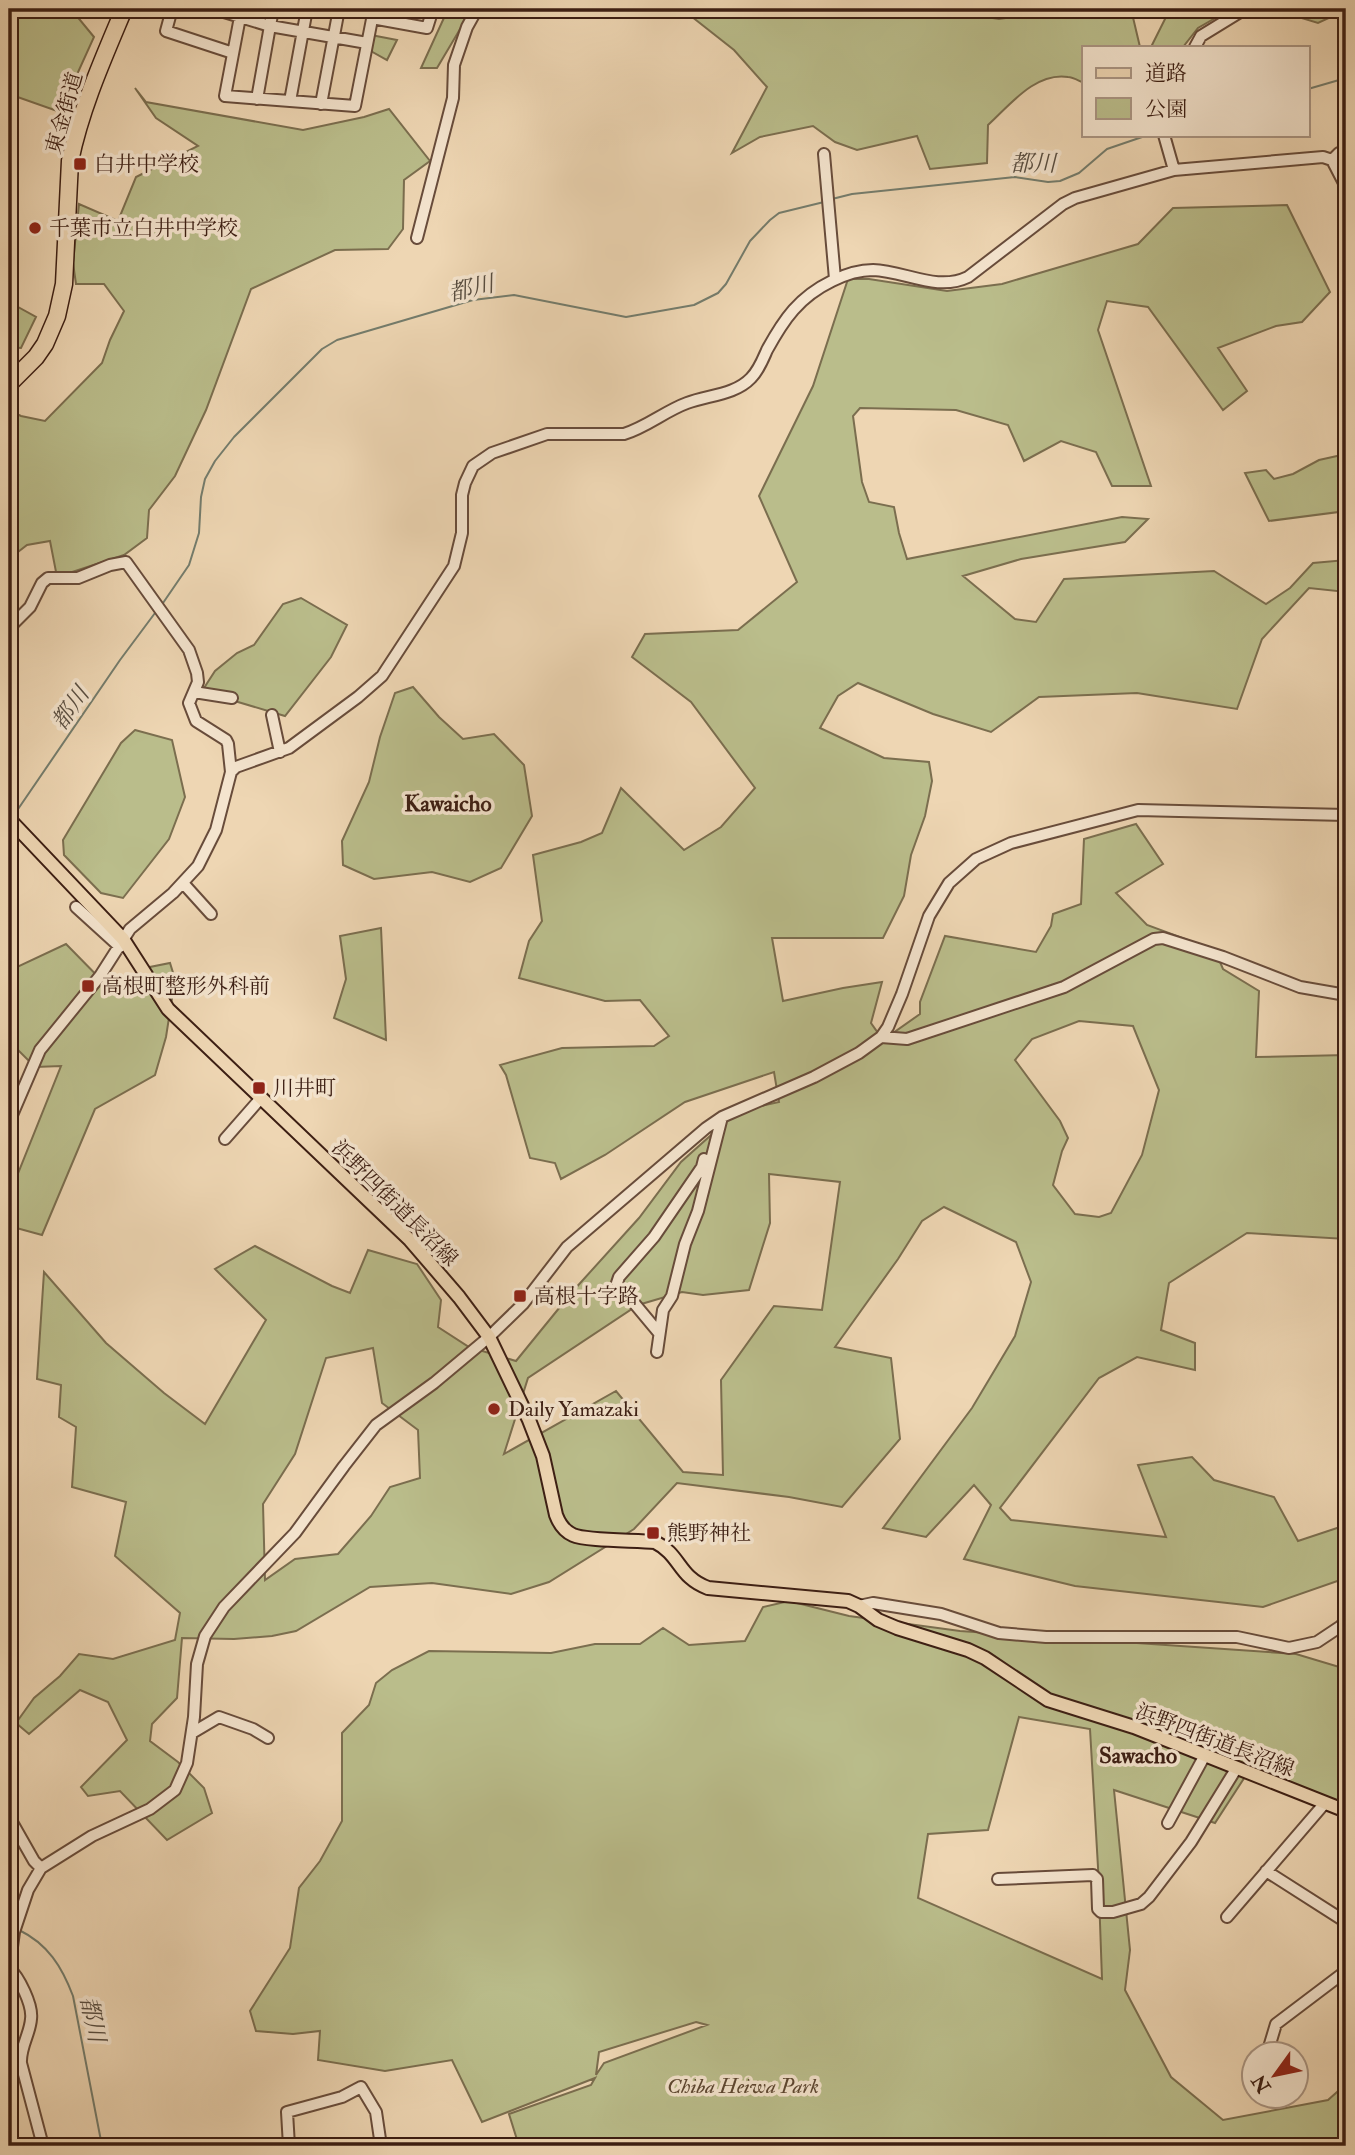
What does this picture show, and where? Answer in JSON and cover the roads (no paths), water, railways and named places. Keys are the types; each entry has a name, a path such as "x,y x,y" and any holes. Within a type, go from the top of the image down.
{"highway":[{"name":"東金街道","path":"9,384 41,350 57,316 64,284 74,142 85,103 124,9"}],"main road":[{"name":"浜野四街道長沼線","path":"9,819 122,943 168,1009 410,1240 489,1336 535,1434 543,1456 556,1515 566,1531 581,1538 655,1542 666,1547 687,1576 708,1588 837,1599 859,1606 878,1620 897,1628 985,1658 1048,1700 1134,1727 1346,1811"}],"street":[{"path":"172,9 166,31 233,53"},
{"path":"214,9 271,26 367,43"},
{"path":"257,99 273,9"},
{"path":"290,101 307,9"},
{"path":"321,104 339,9"},
{"path":"240,17 225,96 355,106 373,13 427,28 433,9"},
{"path":"417,238 453,98 454,65 467,27 477,9"},
{"path":"1196,46 1201,36 1245,9"},
{"path":"1164,136 1174,170"},
{"path":"1332,160 1339,153 1346,152"},
{"path":"824,154 835,279"},
{"path":"231,772 236,767 289,748 382,676 454,566 462,533 461,495 474,466 492,453 547,434 624,434 687,403 733,390 751,378 789,312 810,294 835,279 875,270 942,283 960,281 1074,198 1174,170 1312,157 1332,160 1346,187"},
{"path":"9,628 30,607 42,583 48,579 78,578 125,562 188,650 198,682 189,703 190,709 200,725 226,740 231,772 216,830 198,866 183,883 130,929 40,1050 9,1122"},
{"path":"194,692 232,698"},
{"path":"271,715 280,752"},
{"path":"43,2146 20,2054 32,2017 10,1963 13,1932 33,1878 41,1868 92,1836 150,1809 174,1790 187,1763 197,1664 205,1636 224,1606 295,1533 376,1425 435,1383 489,1336 523,1304 567,1247 689,1142 722,1117 814,1077 859,1053 881,1037 902,994 929,916 949,883 976,859 1011,843 1138,810 1346,815"},
{"path":"183,883 211,914"},
{"path":"76,907 122,943"},
{"path":"881,1037 907,1039 1064,986 1154,940 1163,938 1223,957 1300,987 1346,995"},
{"path":"225,1139 261,1098"},
{"path":"657,1352 663,1310 672,1296 685,1244 698,1211 722,1117"},
{"path":"659,1333 617,1283 619,1276 653,1237 702,1167 704,1159"},
{"path":"859,1606 873,1603 941,1614 999,1633 1046,1637 1237,1637 1289,1648 1317,1642 1346,1620"},
{"path":"192,1733 219,1717 253,1729 268,1738"},
{"path":"1168,1824 1205,1755"},
{"path":"998,1879 1093,1875 1097,1879 1098,1909 1103,1913 1143,1902 1191,1842 1236,1769"},
{"path":"1227,1917 1325,1803"},
{"path":"9,1817 34,1861 41,1868"},
{"path":"1266,1871 1346,1922"},
{"path":"1271,2039 1276,2024 1346,1971"},
{"path":"289,2146 287,2112 342,2097 361,2087 376,2112 381,2146"}],"waterway":[{"name":"都川","path":"1310,88 1346,78"},
{"name":"都川","path":"832,199 852,194 1015,177 1060,181 1079,173 1107,149 1145,136"},
{"name":"都川","path":"163,603 189,565 199,533 205,479 215,461 234,437 322,349 337,340 473,300 514,295 626,317 694,305 718,293 750,241 770,220 779,213 824,202"},
{"name":"都川","path":"14,815 155,613"},
{"name":"都川","path":"19,1930 38,1942 53,1957 73,1996 102,2146"}],"place":[{"name":"白井中学校","path":"80,164"},
{"name":"千葉市立白井中学校","path":"35,228"},
{"name":"高根町整形外科前","path":"88,986"},
{"name":"川井町","path":"259,1088"},
{"name":"高根十字路","path":"520,1296"},
{"name":"Daily Yamazaki","path":"494,1409"},
{"name":"熊野神社","path":"653,1533"}],"district":[{"name":"Kawaicho","path":"448,803"},
{"name":"Sawacho","path":"1138,1755"}],"park label":[{"name":"Chiba Heiwa Park","path":"743,2086"}]}
